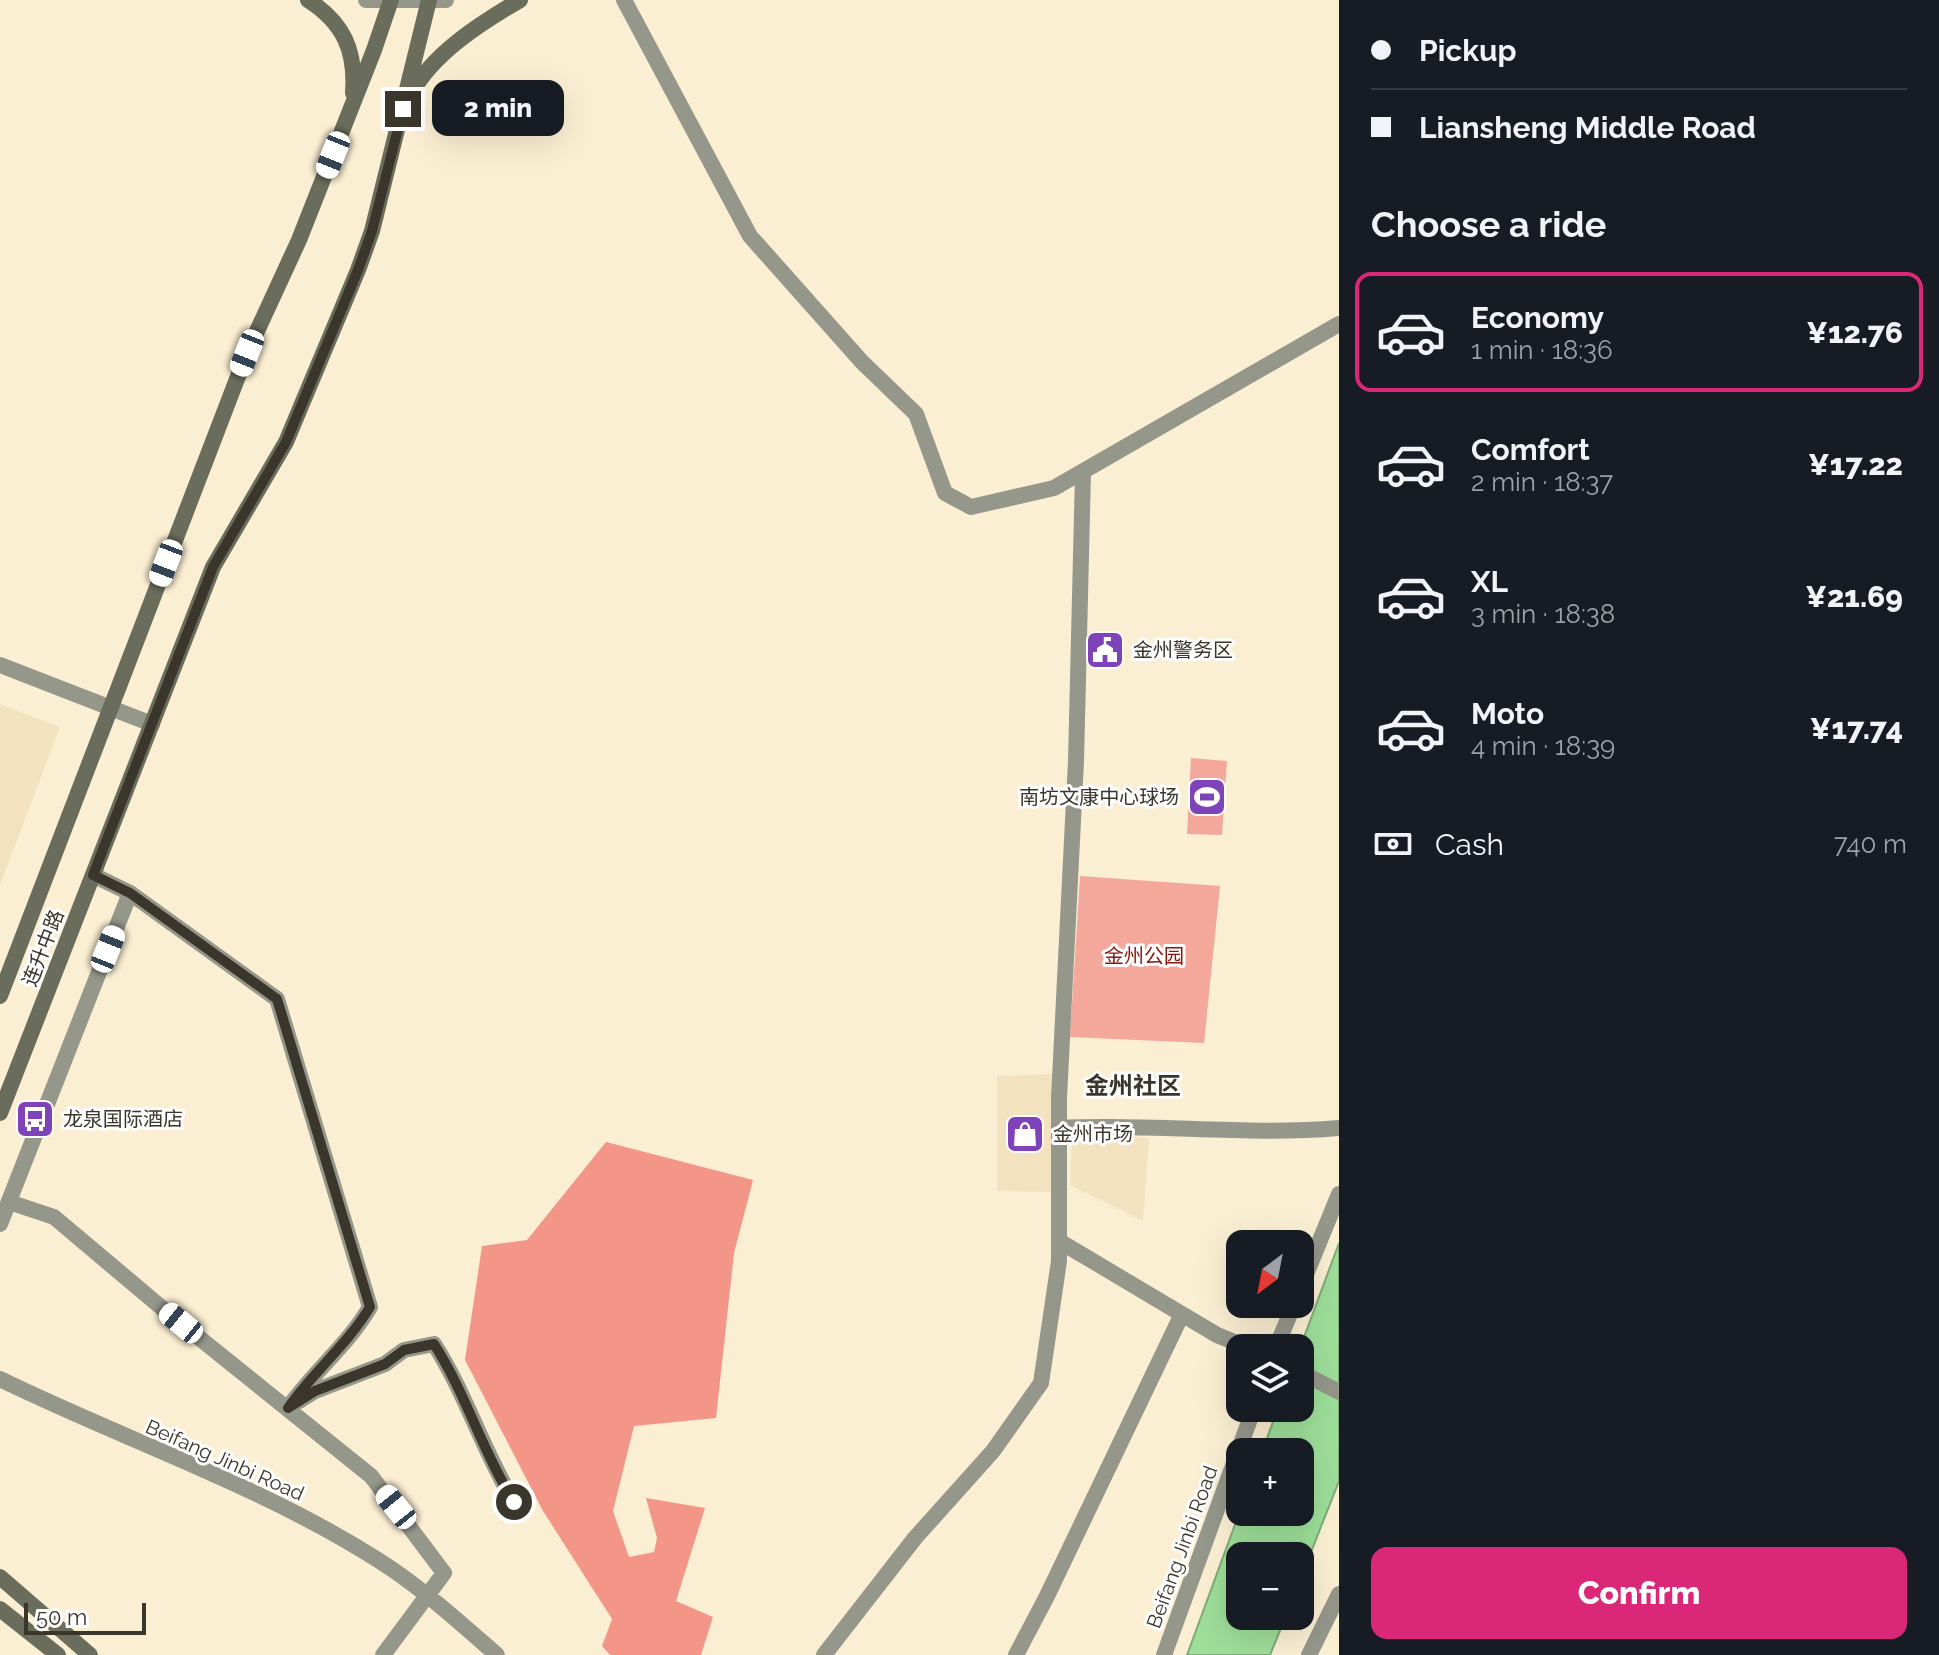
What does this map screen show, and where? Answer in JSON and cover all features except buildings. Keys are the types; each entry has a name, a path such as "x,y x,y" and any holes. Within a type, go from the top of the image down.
{"main road":[{"path":"308,0 347,39 353,60 351,109"},
{"name":"连升中路","path":"0,1113 213,567 286,442 358,270 372,231 435,0"},
{"path":"403,109 416,84 439,58 520,0"},
{"name":"连升中路","path":"0,996 247,353 299,240 390,1"},
{"path":"0,1577 90,1655"},
{"path":"0,1609 58,1655"}],"street":[{"path":"366,0 435,0"},
{"path":"624,0 750,236 862,362 916,414 945,493 971,507 1054,488 1339,324"},
{"path":"824,1655 915,1538 993,1451 1041,1383 1059,1261 1059,1128 1076,761 1083,473"},
{"path":"0,665 152,724"},
{"path":"93,875 130,893 277,999 370,1307 357,1329 288,1408"},
{"path":"0,1224 130,893"},
{"path":"1059,1128 1112,1125 1245,1131 1339,1128"},
{"path":"1314,1255 1339,1194"},
{"path":"9,1202 54,1217 371,1476 444,1573 383,1655"},
{"path":"1059,1241 1226,1339"},
{"path":"1016,1655 1182,1314"},
{"path":"288,1408 315,1391 385,1364 404,1350 434,1344 451,1371 482,1444 514,1502 509,1509"},
{"name":"Beifang Jinbi Road","path":"0,1379 68,1413 271,1499 379,1560 497,1655"},
{"path":"1314,1379 1339,1392"},
{"name":"Beifang Jinbi Road","path":"1164,1655 1249,1422"},
{"path":"1309,1655 1339,1594"}],"shaded area":[{"path":"0,704 60,727 0,885"},
{"name":"金州市场","path":"1055,1074 1051,1192 997,1191 997,1076"},
{"path":"1072,1133 1149,1138 1143,1221 1070,1185"},
{"path":"606,1142 753,1180 734,1253 716,1418 634,1426 613,1511 629,1557 654,1552 657,1538 646,1498 705,1508 676,1601 713,1617 701,1655 610,1655 602,1646 612,1619 543,1511 465,1360 482,1246 527,1240"},
{"path":"1339,1243 1339,1481 1314,1544 1314,1542 1229,1542 1234,1526 1314,1526 1314,1438 1267,1438 1273,1422 1314,1422 1314,1334 1305,1334 1311,1318 1314,1318 1314,1310"},
{"path":"1226,1549 1226,1630 1280,1630 1270,1655 1187,1655"}],"green space":[{"name":"南坊文康中心球场","path":"1191,758 1227,761 1222,835 1187,834"},
{"name":"金州公园","path":"1080,876 1220,886 1204,1043 1070,1037"}],"place":[{"name":"金州警务区","path":"1105,650"},
{"name":"南坊文康中心球场","path":"1207,797"},
{"name":"龙泉国际酒店","path":"35,1119"},
{"name":"金州市场","path":"1025,1134"}],"district":[{"name":"金州社区","path":"1133,1085"}],"route":[{"path":"403,109 372,231 358,270 286,442 213,567 93,875 130,893 277,999 370,1307 357,1329 288,1408 315,1391 385,1364 404,1350 434,1344 451,1371 482,1444 514,1502"}]}
